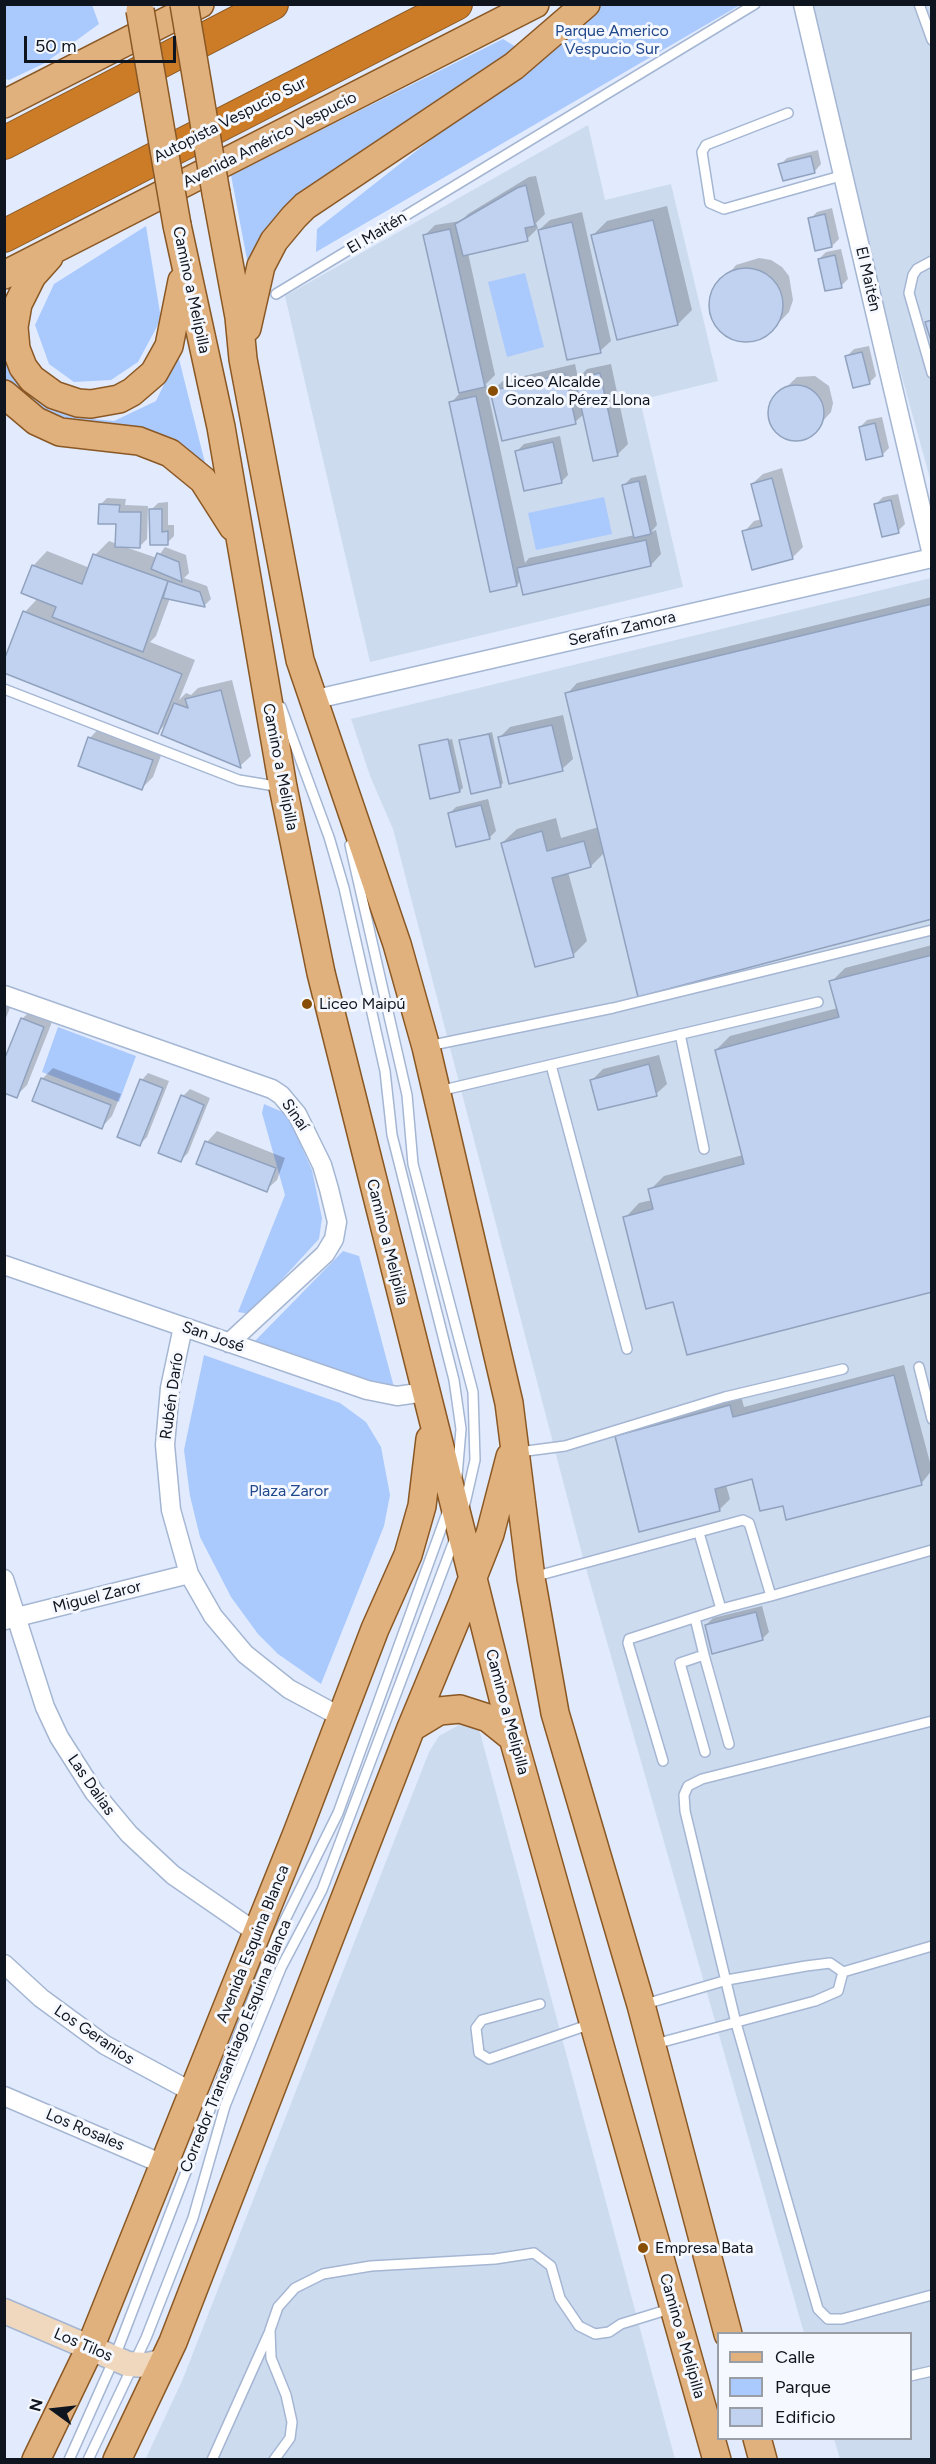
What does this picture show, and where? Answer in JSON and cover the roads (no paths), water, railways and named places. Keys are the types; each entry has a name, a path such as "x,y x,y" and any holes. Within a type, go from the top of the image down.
{"highway":[{"path":"4,143 272,4"},
{"name":"Autopista Vespucio Sur","path":"4,236 456,4"}],"main road":[{"path":"184,4 239,317 243,359 289,613 312,700 396,944 426,1047 516,1442 531,1578 555,1713 640,2005 727,2332"},
{"path":"12,97 200,4"},
{"name":"Avenida Américo Vespucio","path":"4,275 535,4"},
{"path":"243,359 252,297 261,266 274,241 294,217 321,196 505,72 586,4"},
{"name":"Camino a Melipilla","path":"140,7 177,225 221,427 283,787 321,973 513,1738 717,2460"},
{"path":"56,250 43,262 23,291 15,315 15,338 19,358 32,379 54,395 78,403 91,404 118,399 132,392 154,373 166,354 171,339 185,265"},
{"path":"4,394 36,421 60,432 139,441 170,453 203,480 231,523 243,547"},
{"name":"Avenida Esquina Blanca","path":"36,2460 113,2357 165,2165 417,1530 427,1471 428,1405"},
{"path":"117,2460 165,2361 411,1728 473,1577 500,1500 516,1442"},
{"path":"411,1728 439,1711 460,1709 489,1718 513,1738"},
{"path":"757,2440 763,2460"}],"street":[{"name":"El Maitén","path":"804,4 932,556"},
{"name":"Serafín Zamora","path":"312,700 932,556"},
{"name":"Sinaí","path":"4,995 272,1089 297,1114 322,1165 337,1222 334,1239 325,1254 229,1343"},
{"name":"San José","path":"6,1270 183,1327 366,1390 428,1405"},
{"name":"Rubén Darío","path":"183,1327 170,1388 165,1444 173,1519 189,1574 213,1616 245,1654 289,1689 341,1717"},
{"name":"Miguel Zaror","path":"10,1618 189,1574"},
{"name":"Las Dalias","path":"4,1579 10,1618 45,1707 65,1746 94,1792 129,1834 173,1875 257,1933"},
{"name":"Los Geranios","path":"4,1964 40,1998 105,2045 194,2093"},
{"name":"Los Rosales","path":"4,2096 165,2165"},
{"name":"Los Tilos","path":"4,2311 113,2357"},
{"path":"113,2357 165,2361"}],"lane":[{"name":"El Maitén","path":"276,294 755,4"},
{"path":"918,4 932,40"},
{"path":"788,113 706,145 702,152 710,203 724,209 844,175"},
{"path":"932,261 917,269 909,284 909,293 932,373"},
{"name":"Corredor Transantiago Esquina Blanca","path":"69,2460 113,2357 276,1938 338,1813 404,1636 452,1497 461,1442 460,1414 392,1135 385,1071 344,888 329,837 258,641"},
{"path":"4,689 239,780 283,787"},
{"name":"Corredor Transantiago Esquina Blanca","path":"88,2460 113,2357 193,2218 225,2106 281,1968 322,1890 443,1577 460,1524 475,1460 476,1412 473,1392 412,1164 407,1095 341,807 312,700"},
{"path":"426,1047 613,1008 932,930"},
{"path":"437,1092 818,1002"},
{"path":"680,1035 704,1149"},
{"path":"551,1065 627,1349"},
{"path":"919,1367 932,1419"},
{"path":"516,1442 565,1446 725,1397 843,1369"},
{"path":"531,1578 743,1520 749,1523 771,1596"},
{"path":"699,1533 721,1609"},
{"path":"663,1761 628,1643 629,1639 721,1609 932,1550"},
{"path":"695,1618 729,1744"},
{"path":"704,1655 680,1664 705,1752"},
{"path":"932,1721 702,1779 688,1786 684,1795 685,1811 736,2023 818,2309 828,2319 842,2319 932,2295"},
{"path":"843,1972 932,1946"},
{"path":"640,2005 727,1980 830,1963 843,1972"},
{"path":"651,2046 803,2005 838,1991 843,1972"},
{"path":"540,2004 482,2020 476,2028 479,2053 489,2059 594,2024"},
{"path":"212,2460 278,2307 295,2288 323,2274 371,2266 495,2259 534,2253 551,2266 560,2298 579,2326 595,2334 609,2332 621,2324 674,2308"},
{"path":"270,2330 271,2358 286,2395 292,2422 290,2438 274,2460"},
{"path":"912,2376 932,2371"}],"place":[{"name":"Liceo Alcalde Gonzalo Pérez Llona","path":"493,391"},
{"name":"Liceo Maipú","path":"307,1004"},
{"name":"Empresa Bata","path":"643,2248"}],"park label":[{"name":"Parque Americo Vespucio Sur","path":"612,40"},
{"name":"Plaza Zaror","path":"289,1491"}]}
